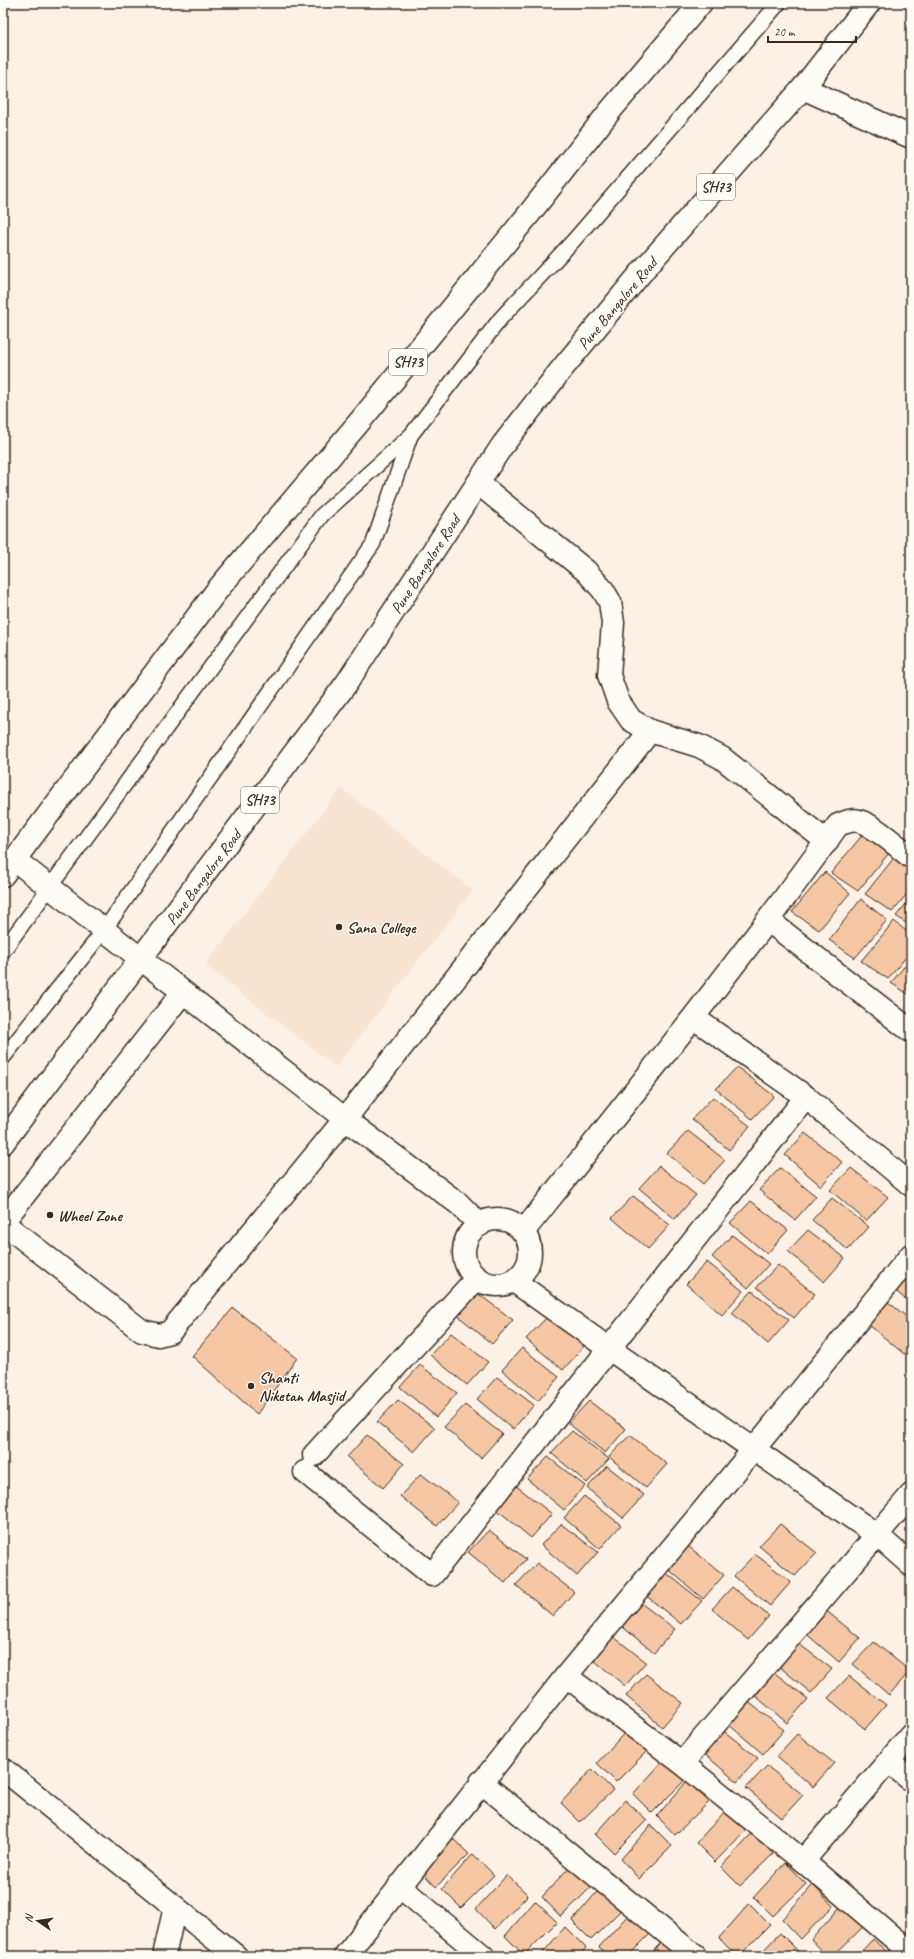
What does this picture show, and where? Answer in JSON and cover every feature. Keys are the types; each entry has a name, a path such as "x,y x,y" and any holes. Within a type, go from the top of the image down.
{"street":[{"name":"SH73","path":"9,868 218,589 361,420 529,214 610,111 701,3"},
{"name":"Pune Bangalore Road","path":"3,1143 346,684 502,446 561,370 645,268 803,88 869,3"},
{"path":"803,88 911,137"},
{"path":"478,483 586,571 603,590 610,602 613,623 609,674 618,701 631,720 650,731 700,746 722,758 827,842"},
{"path":"183,992 3,1223 142,1332 159,1335 170,1332 345,1119 650,731"},
{"path":"523,1232 694,1018 769,921 838,825 848,821 859,820 911,857"},
{"path":"9,868 50,887 345,1119 459,1204 480,1225"},
{"path":"769,921 911,1031"},
{"path":"694,1018 806,1097 911,1186"},
{"path":"477,1278 310,1464 432,1575 608,1348 806,1097"},
{"path":"490,1220 502,1220 513,1223 523,1232 528,1241 530,1258 526,1269 514,1281 504,1285 492,1285 477,1278 469,1270 464,1255 466,1243 471,1232 480,1225 490,1220"},
{"path":"346,1956 399,1886 566,1676 754,1449 911,1255"},
{"path":"514,1281 877,1535 911,1565"},
{"path":"682,1763 911,1495"},
{"path":"566,1676 682,1763 803,1861 911,1953"},
{"path":"803,1861 911,1735"},
{"path":"889,1762 911,1780"},
{"path":"3,1769 236,1956"},
{"path":"481,1782 695,1956"},
{"path":"399,1886 483,1956"},
{"path":"164,1956 175,1907"}],"lane":[{"path":"3,951 322,514 411,434 501,318 574,240 779,3"},
{"path":"3,1058 105,929 373,544 411,434"}],"shaded area":[{"name":"Sana College","path":"341,788 473,890 336,1067 205,965"}],"building":[{"path":"864,833 889,853 858,891 831,873"},
{"path":"897,854 911,865 911,889 892,912 865,894"},
{"path":"825,872 850,893 819,930 792,912"},
{"path":"911,898 911,927 896,916"},
{"path":"861,899 887,920 855,958 829,940"},
{"path":"894,921 911,935 911,951 888,979 861,961"},
{"path":"911,958 911,996 891,983"},
{"path":"737,1067 774,1096 752,1119 716,1089"},
{"path":"713,1097 750,1126 729,1150 692,1119"},
{"path":"688,1131 725,1160 703,1184 667,1153"},
{"path":"805,1133 842,1162 821,1186 785,1155"},
{"path":"659,1166 696,1195 675,1219 639,1188"},
{"path":"780,1168 816,1196 795,1220 759,1190"},
{"path":"851,1168 888,1197 866,1221 830,1190"},
{"path":"633,1196 670,1225 648,1249 612,1218"},
{"path":"832,1198 869,1227 848,1250 812,1220"},
{"path":"751,1201 788,1230 767,1254 730,1223"},
{"path":"808,1230 845,1258 824,1282 788,1251"},
{"path":"732,1235 769,1264 748,1288 712,1257"},
{"path":"707,1262 743,1291 722,1315 686,1284"},
{"path":"778,1265 815,1294 794,1318 757,1287"},
{"path":"911,1265 911,1304 890,1286"},
{"path":"752,1291 789,1320 768,1344 732,1313"},
{"path":"476,1292 513,1320 492,1344 456,1314"},
{"path":"888,1302 911,1320 911,1346 904,1354 868,1324"},
{"name":"Shanti Niketan Masjid","path":"233,1308 297,1358 257,1414 192,1356"},
{"path":"547,1317 584,1346 563,1370 526,1339"},
{"path":"451,1333 488,1362 467,1385 430,1355"},
{"path":"522,1348 559,1377 538,1401 502,1370"},
{"path":"420,1365 457,1393 436,1417 400,1387"},
{"path":"497,1377 534,1405 513,1429 477,1399"},
{"path":"398,1400 435,1428 414,1452 377,1422"},
{"path":"589,1401 626,1429 605,1453 568,1423"},
{"path":"465,1405 502,1434 481,1458 444,1427"},
{"path":"572,1431 609,1459 587,1483 551,1453"},
{"path":"367,1435 404,1464 383,1488 347,1457"},
{"path":"630,1435 667,1464 646,1488 609,1457"},
{"path":"548,1457 585,1486 564,1510 527,1479"},
{"path":"607,1466 644,1495 623,1518 587,1488"},
{"path":"421,1474 458,1502 437,1526 400,1496"},
{"path":"515,1485 552,1514 531,1538 494,1507"},
{"path":"584,1496 621,1525 600,1549 564,1518"},
{"path":"561,1524 598,1552 577,1576 541,1545"},
{"path":"780,1524 817,1553 795,1576 759,1546"},
{"path":"489,1530 526,1559 505,1583 468,1552"},
{"path":"688,1546 724,1575 703,1599 667,1568"},
{"path":"755,1554 791,1582 770,1606 734,1576"},
{"path":"537,1563 574,1592 553,1616 516,1585"},
{"path":"665,1572 702,1601 681,1624 644,1594"},
{"path":"732,1587 769,1616 748,1640 712,1609"},
{"path":"638,1601 675,1629 654,1653 618,1623"},
{"path":"824,1609 860,1638 839,1662 803,1631"},
{"path":"610,1634 646,1662 625,1686 589,1656"},
{"path":"795,1641 832,1669 811,1693 775,1663"},
{"path":"874,1642 910,1671 889,1695 853,1664"},
{"path":"771,1670 808,1699 787,1723 751,1692"},
{"path":"646,1674 683,1703 662,1727 626,1696"},
{"path":"849,1676 886,1705 865,1729 828,1698"},
{"path":"747,1701 784,1730 763,1754 727,1723"},
{"path":"628,1729 649,1749 616,1782 597,1763"},
{"path":"721,1729 758,1758 737,1782 701,1751"},
{"path":"797,1734 834,1763 813,1787 777,1756"},
{"path":"664,1760 685,1780 652,1813 633,1794"},
{"path":"767,1766 803,1795 782,1818 746,1788"},
{"path":"592,1769 613,1790 580,1822 561,1803"},
{"path":"687,1781 709,1802 675,1835 657,1816"},
{"path":"625,1800 647,1820 614,1853 595,1834"},
{"path":"727,1809 747,1829 715,1862 696,1843"},
{"path":"651,1825 672,1846 639,1879 621,1859"},
{"path":"447,1833 469,1854 436,1887 417,1867"},
{"path":"752,1833 773,1854 740,1886 721,1867"},
{"path":"473,1854 494,1875 461,1908 442,1889"},
{"path":"573,1863 594,1884 561,1917 542,1897"},
{"path":"785,1863 806,1884 773,1916 754,1897"},
{"path":"507,1875 528,1895 495,1929 476,1909"},
{"path":"813,1885 833,1906 801,1939 782,1919"},
{"path":"602,1886 624,1907 591,1940 572,1921"},
{"path":"535,1901 557,1922 524,1955 505,1936"},
{"path":"749,1904 770,1925 739,1956 736,1956 719,1938"},
{"path":"841,1906 863,1927 833,1956 826,1956 811,1940"},
{"path":"630,1913 651,1933 628,1956 608,1956 599,1947"},
{"path":"565,1927 586,1948 578,1956 540,1956"},
{"path":"780,1933 800,1953 798,1956 758,1956"},
{"path":"664,1939 682,1956 649,1956"},
{"path":"873,1939 891,1956 857,1956"}],"place":[{"name":"Sana College","path":"339,927"},
{"name":"Wheel Zone","path":"50,1215"},
{"name":"Shanti Niketan Masjid","path":"251,1386"}]}
